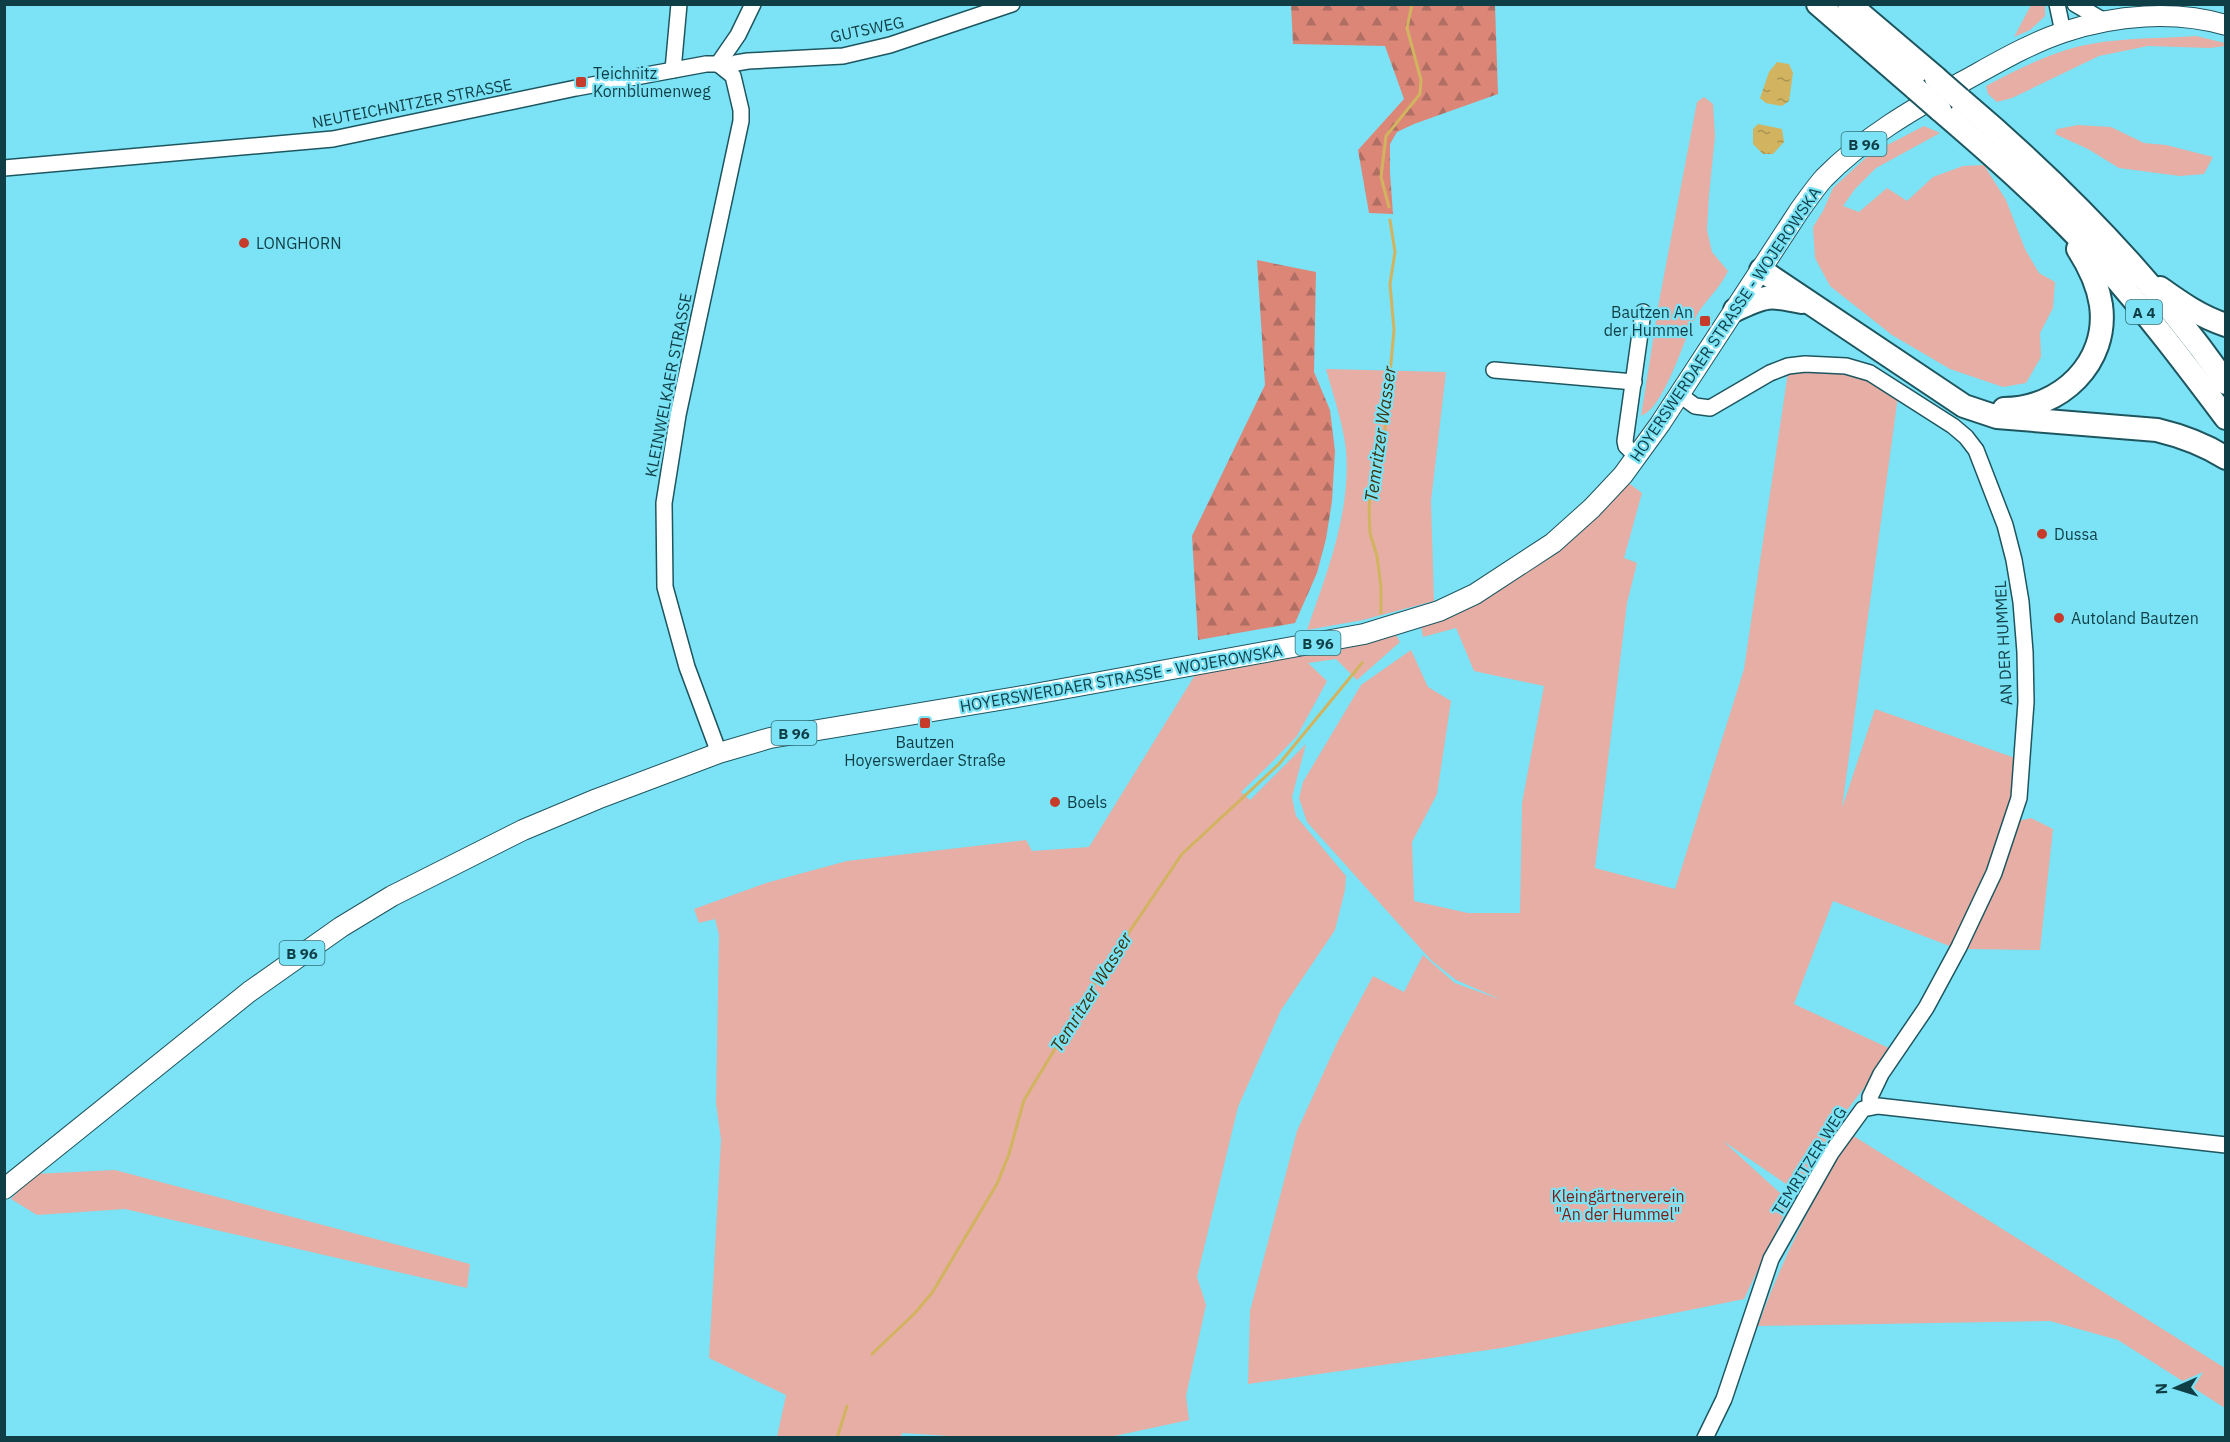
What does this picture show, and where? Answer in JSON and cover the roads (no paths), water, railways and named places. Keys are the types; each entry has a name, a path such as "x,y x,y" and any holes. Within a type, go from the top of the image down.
{"highway":[{"name":"A 4","path":"1818,4 2001,162 2054,213 2143,310 2226,418"},
{"name":"A 4","path":"1850,4 1997,130 2057,188 2141,276 2226,383"},
{"path":"1934,385 1983,405 2000,409 2022,409 2044,402 2061,393 2076,381 2084,370 2092,357 2100,331 2099,296 2095,281 2080,252 2054,213"},
{"path":"1761,270 1964,406 1997,417 2157,430 2181,435 2226,458"},
{"path":"2141,276 2188,307 2213,321 2226,325"},
{"path":"1735,310 1764,297 1774,296 1813,305"}],"main road":[{"name":"HOYERSWERDAER STRASSE - WOJEROWSKA","path":"4,1189 249,992 341,927 392,896 523,830 597,799 719,753 770,738 1041,693 1364,634 1430,614 1475,594 1553,543 1592,508 1637,457 1680,395 1798,211 1823,179 1853,152 1889,125 1942,93 2008,57 2063,32 2106,22 2155,15 2185,17 2226,25"}],"street":[{"path":"673,70 679,4"},
{"path":"722,67 753,4"},
{"name":"GUTSWEG","path":"722,67 748,61 843,56 890,45 1012,4"},
{"path":"2056,4 2063,32"},
{"path":"2075,4 2106,22"},
{"name":"NEUTEICHNITZER STRASSE","path":"4,168 333,140 576,88 706,64 722,67"},
{"name":"KLEINWELKAER STRASSE","path":"719,753 687,668 665,587 664,503 678,415 741,121 741,110 733,76 722,67"},
{"path":"1637,457 1626,446 1625,441 1643,312"},
{"name":"AN DER HUMMEL","path":"1680,395 1695,406 1710,408 1770,373 1788,366 1805,364 1846,366 1869,373 1953,426 1966,437 1976,450 2005,525 2021,602 2025,652 2026,702 2019,798 1994,873 1959,947 1926,1008 1881,1074 1870,1097 1870,1107"},
{"path":"1494,370 1634,382"},
{"name":"TEMRITZER WEG","path":"1705,1437 1724,1399 1771,1259 1832,1153 1859,1113 1870,1107 2226,1145"}],"water":[{"path":"1777,62 1789,64 1793,73 1789,101 1782,106 1766,103 1760,98 1769,72"},
{"path":"1758,124 1782,129 1784,142 1773,154 1763,154 1753,144 1753,129"}],"waterway":[{"name":"Temritzer Wasser","path":"1389,207 1381,177 1386,136 1420,94 1421,80 1407,28 1412,4"},
{"name":"Temritzer Wasser","path":"1381,613 1381,587 1377,556 1370,533 1369,509 1372,474 1385,429 1394,330 1390,284 1395,252 1390,220"},
{"name":"Temritzer Wasser","path":"872,1354 914,1314 932,1293 997,1184 1009,1154 1024,1100 1098,978 1182,854 1279,764 1362,663"},
{"name":"Temritzer Wasser","path":"837,1438 847,1406"}],"place":[{"name":"Teichnitz Kornblumenweg","path":"581,82"},
{"name":"LONGHORN","path":"244,243"},
{"name":"Bautzen An der Hummel","path":"1705,321"},
{"name":"Dussa","path":"2042,534"},
{"name":"Autoland Bautzen","path":"2059,618"},
{"name":"Bautzen Hoyerswerdaer Straße","path":"925,723"},
{"name":"Boels","path":"1055,802"}],"park label":[{"name":"Kleingärtnerverein \"An der Hummel\"","path":"1618,1205"}]}
